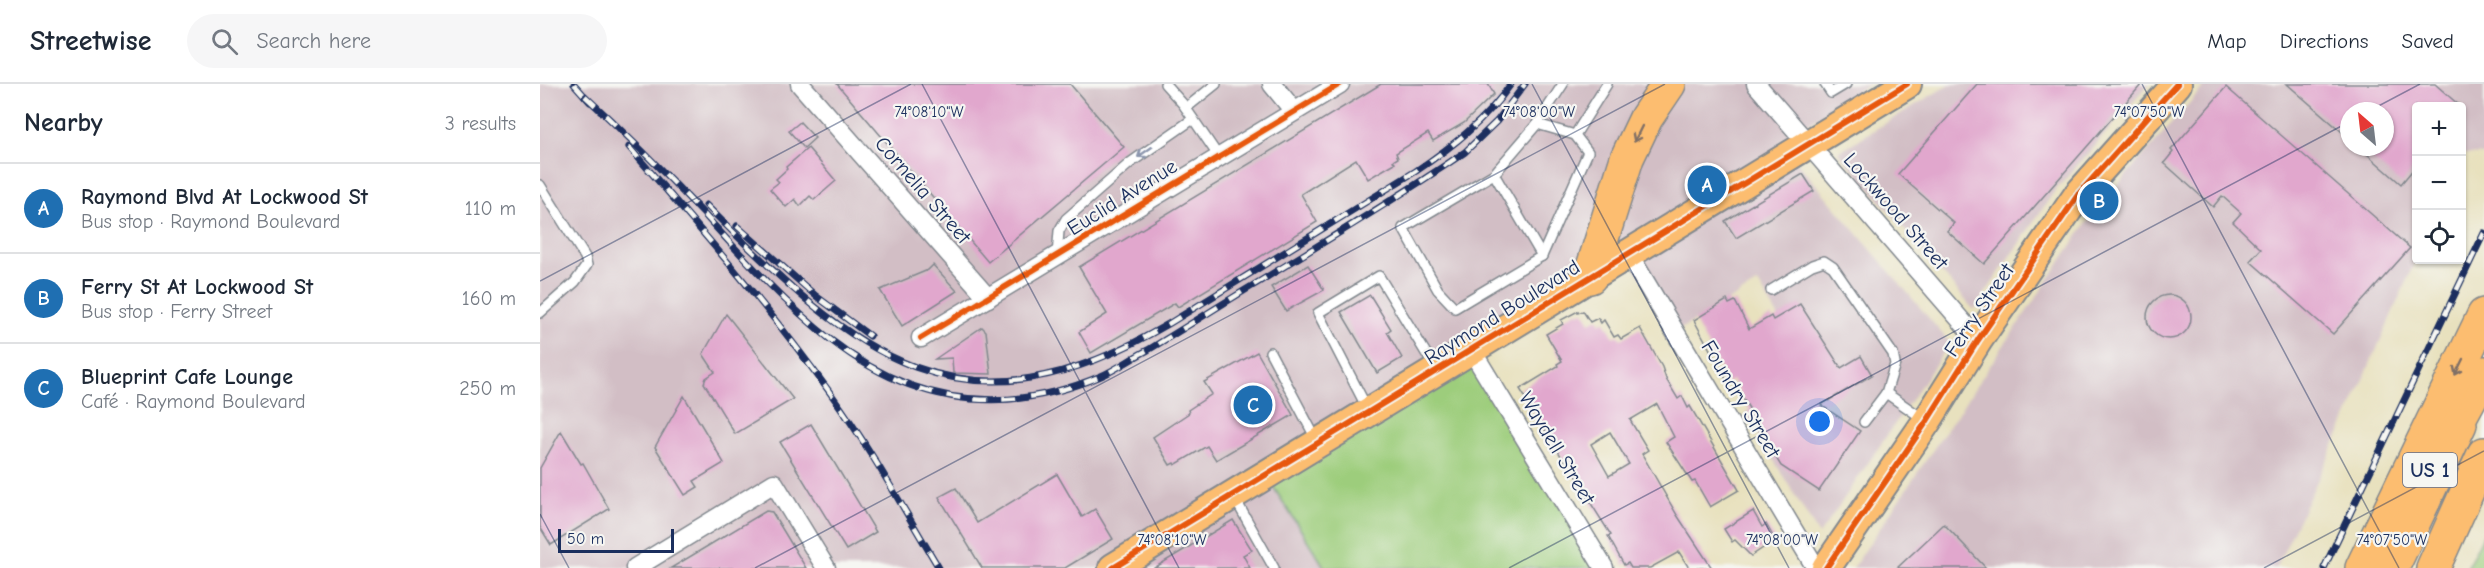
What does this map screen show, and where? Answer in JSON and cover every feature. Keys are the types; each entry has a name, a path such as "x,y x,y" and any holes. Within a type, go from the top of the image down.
{"highway":[{"path":"1590,277 1627,158 1646,118 1669,84"},
{"path":"2362,568 2484,315"},
{"path":"2392,568 2484,373"},
{"name":"US 1","path":"2378,568 2484,373"},
{"path":"2414,568 2484,419"},
{"name":"US 1","path":"2433,568 2484,454"},
{"path":"2455,568 2484,510"}],"main road":[{"name":"Raymond Boulevard","path":"1113,568 1908,84"},
{"name":"Ferry Street","path":"1826,568 2078,195 2177,84"}],"street":[{"name":"Cornelia Street","path":"800,84 988,298"},
{"path":"1272,84 1294,111"},
{"name":"Euclid Avenue","path":"921,338 1340,84"},
{"name":"Lockwood Street","path":"1756,84 1978,340"},
{"name":"Foundry Street","path":"1628,253 1816,568"},
{"name":"Waydell Street","path":"1472,351 1604,568"},
{"path":"635,568 774,483 826,568"}],"lane":[{"path":"1165,84 1186,108 1219,157"},
{"path":"1186,108 1216,84"},
{"path":"1537,124 1575,135 1588,152 1542,256 1455,308 1438,290 1403,228 1494,174 1537,124 1563,84"},
{"path":"1575,135 1607,84"},
{"path":"1826,84 1831,93 1846,84"},
{"path":"1057,256 1059,231 1066,219 1130,163 1193,119"},
{"path":"1494,174 1542,256"},
{"path":"540,185 585,257 587,265 575,282 540,312"},
{"path":"1772,290 1812,265 1824,261 1833,267 1893,354 1895,364 1886,393 1863,423"},
{"path":"1370,413 1318,313 1379,276 1437,372"},
{"path":"1270,352 1319,444"},
{"path":"1886,393 1927,421"},
{"path":"1234,495 1274,568"}],"shaded area":[{"path":"540,84 1869,84 1780,142 1950,343 1819,535 1745,413 1811,370 1758,283 1674,333 1629,258 1266,474 1325,568 540,568"},
{"path":"1950,84 2149,84 2054,192 1974,310 1838,152"},
{"path":"2206,84 2484,84 2484,155 2466,154 2466,102 2412,102 2412,264 2414,264 2343,426 2276,568 1853,568 2094,212"}],"green space":[{"path":"1475,352 1595,568 1325,568 1265,474"},
{"path":"2484,534 2484,568 2467,568"}],"building":[{"path":"837,84 1070,84 1124,147 988,262"},
{"path":"1381,84 1488,84 1494,94 1464,123 1433,141 1428,133 1396,153 1398,158 1393,161 1395,163 1368,179 1356,159 1301,194 1317,222 1178,307 1175,303 1091,353 1079,332 1107,314 1079,267"},
{"path":"1977,84 2142,84 1984,264 1947,231 1954,223 1898,174"},
{"path":"2287,84 2435,84 2455,102 2412,102 2412,171 2401,184 2369,156 2394,156 2394,102 2340,102 2340,130"},
{"path":"2226,87 2410,248 2333,334 2250,261 2261,249 2233,222 2241,213 2222,196 2213,207 2164,163 2173,152 2171,150"},
{"path":"800,122 815,138 804,148 789,131"},
{"path":"808,148 836,181 814,200 810,196 800,206 795,199 786,207 770,189 779,182 776,179 787,169 786,167"},
{"path":"1803,174 1814,191 1736,238 1725,221"},
{"path":"933,265 957,291 902,326 880,290 928,270"},
{"path":"1308,265 1324,290 1286,311 1271,287"},
{"path":"1370,295 1391,329 1387,332 1402,358 1377,373 1341,312"},
{"path":"2169,295 2178,296 2185,301 2190,308 2190,326 2185,333 2178,338 2169,339 2160,338 2153,333 2148,326 2147,317 2148,308 2153,301 2160,296"},
{"path":"1727,300 1729,304 1735,301 1749,329 1771,316 1773,320 1800,304 1841,368 1861,356 1872,375 1821,405 1860,431 1819,491 1781,466 1748,412 1750,410 1732,380 1728,383 1694,320"},
{"path":"1578,311 1578,313 1583,311 1590,322 1598,318 1601,323 1604,320 1614,337 1618,335 1621,339 1640,328 1678,399 1682,396 1688,408 1690,406 1739,490 1710,507 1695,481 1692,482 1666,442 1674,437 1657,404 1630,420 1648,450 1642,454 1677,515 1712,568 1689,568 1679,552 1650,568 1631,568 1628,563 1624,565 1608,536 1611,535 1585,494 1567,459 1564,461 1520,389 1558,366 1557,364 1562,361 1546,334 1563,324 1561,320","holes":["1610,432 1629,464 1609,476 1591,444"]},
{"path":"726,314 793,399 735,434 704,383 706,378 715,372 703,354"},
{"path":"982,327 986,331 991,374 953,373 952,358 935,359"},
{"path":"1257,352 1293,415 1216,460 1207,446 1175,465 1174,463 1170,465 1153,437 1189,413 1188,410 1212,394 1204,382"},
{"path":"684,396 724,463 694,481 698,487 685,495 655,447"},
{"path":"811,424 876,532 846,550 780,442"},
{"path":"561,431 581,464 583,463 609,509 551,545 540,527 540,468"},
{"path":"1057,474 1082,517 1095,509 1113,539 1065,568 982,568 939,497 956,488 977,523"},
{"path":"766,511 772,512 806,568 671,568"},
{"path":"1753,511 1762,527 1766,524 1775,540 1751,556 1735,540 1732,542 1724,529"},
{"path":"1233,520 1252,550 1243,555 1250,568 1154,568"},
{"path":"1944,524 1986,568 1897,568"}],"railway":[{"path":"574,84 590,102"},
{"path":"706,205 760,259 812,305 863,341 916,367 970,380 1030,378 1096,360 1170,323 1430,162 1479,121 1511,84"},
{"path":"585,96 630,138 780,295 831,340 862,362 895,379 927,391 961,398 995,400 1030,397 1065,389 1101,376 1148,350 1413,187 1465,152 1497,121 1525,84"},
{"path":"629,147 733,268 831,394 860,436 939,568"},
{"path":"737,226 816,296 870,336"},
{"path":"2324,568 2484,233"}],"cycle path":[{"path":"921,338 1340,84"},
{"path":"1113,568 1907,84"},
{"path":"1826,568 2078,195 2177,84"}],"place":[{"name":"Raymond Blvd At Lockwood St","path":"1707,185"},
{"name":"Ferry St At Lockwood St","path":"2099,201"},
{"name":"Blueprint Cafe Lounge","path":"1253,405"}]}
